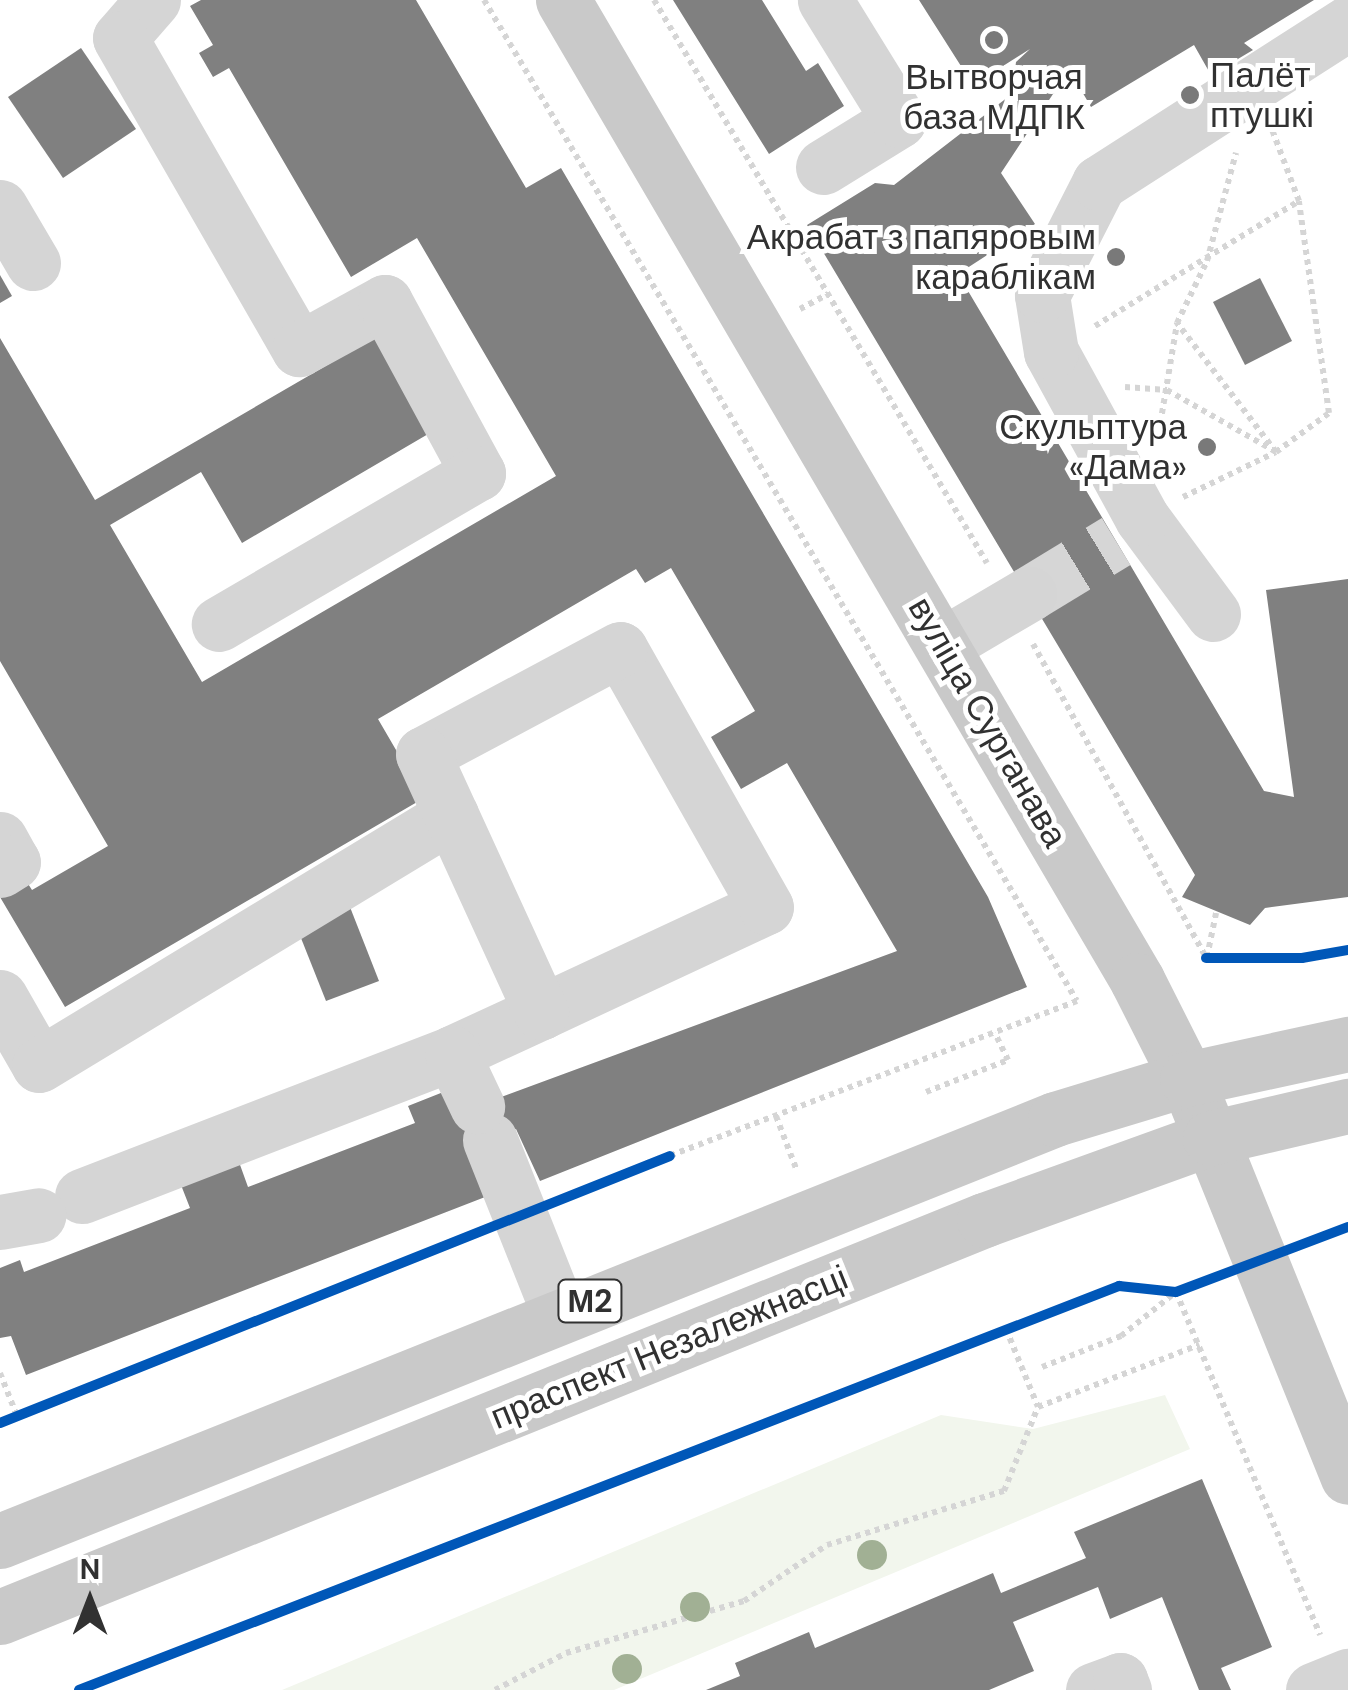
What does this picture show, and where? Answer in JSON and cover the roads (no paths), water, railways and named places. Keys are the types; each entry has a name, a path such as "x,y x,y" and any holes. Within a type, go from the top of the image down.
{"main road":[{"name":"вуліца Сурганава","path":"563,0 944,644 1187,1079 1348,1476"},
{"name":"праспект Незалежнасці","path":"0,1541 559,1313 1055,1119 1187,1079 1348,1044"},
{"name":"праспект Незалежнасці","path":"0,1617 984,1220 1210,1138 1348,1106"}],"lane":[{"path":"153,0 120,38 299,349 385,302 478,473 220,624"},
{"path":"822,167 900,120 826,0"},
{"path":"1213,614 1129,530 1060,368 1042,295 1099,183 1348,23"},
{"path":"0,207 33,263"},
{"path":"944,644 1020,599"},
{"path":"40,1211 452,1053 541,1012 766,907 620,649 424,754 541,1012"},
{"path":"0,997 39,1065 451,815"},
{"path":"0,839 13,862 0,870"},
{"path":"452,1053 559,1313"},
{"path":"1093,1690 1120,1680 1124,1690"}],"tunnel":[{"path":"1029,594 1116,541"}],"place":[{"name":"Вытворчая база МДПК","path":"994,40"},
{"name":"Палёт птушкі","path":"1190,95"},
{"name":"Акрабат з папяровым караблікам","path":"1116,257"},
{"name":"Скульптура «Дама»","path":"1207,447"}]}
